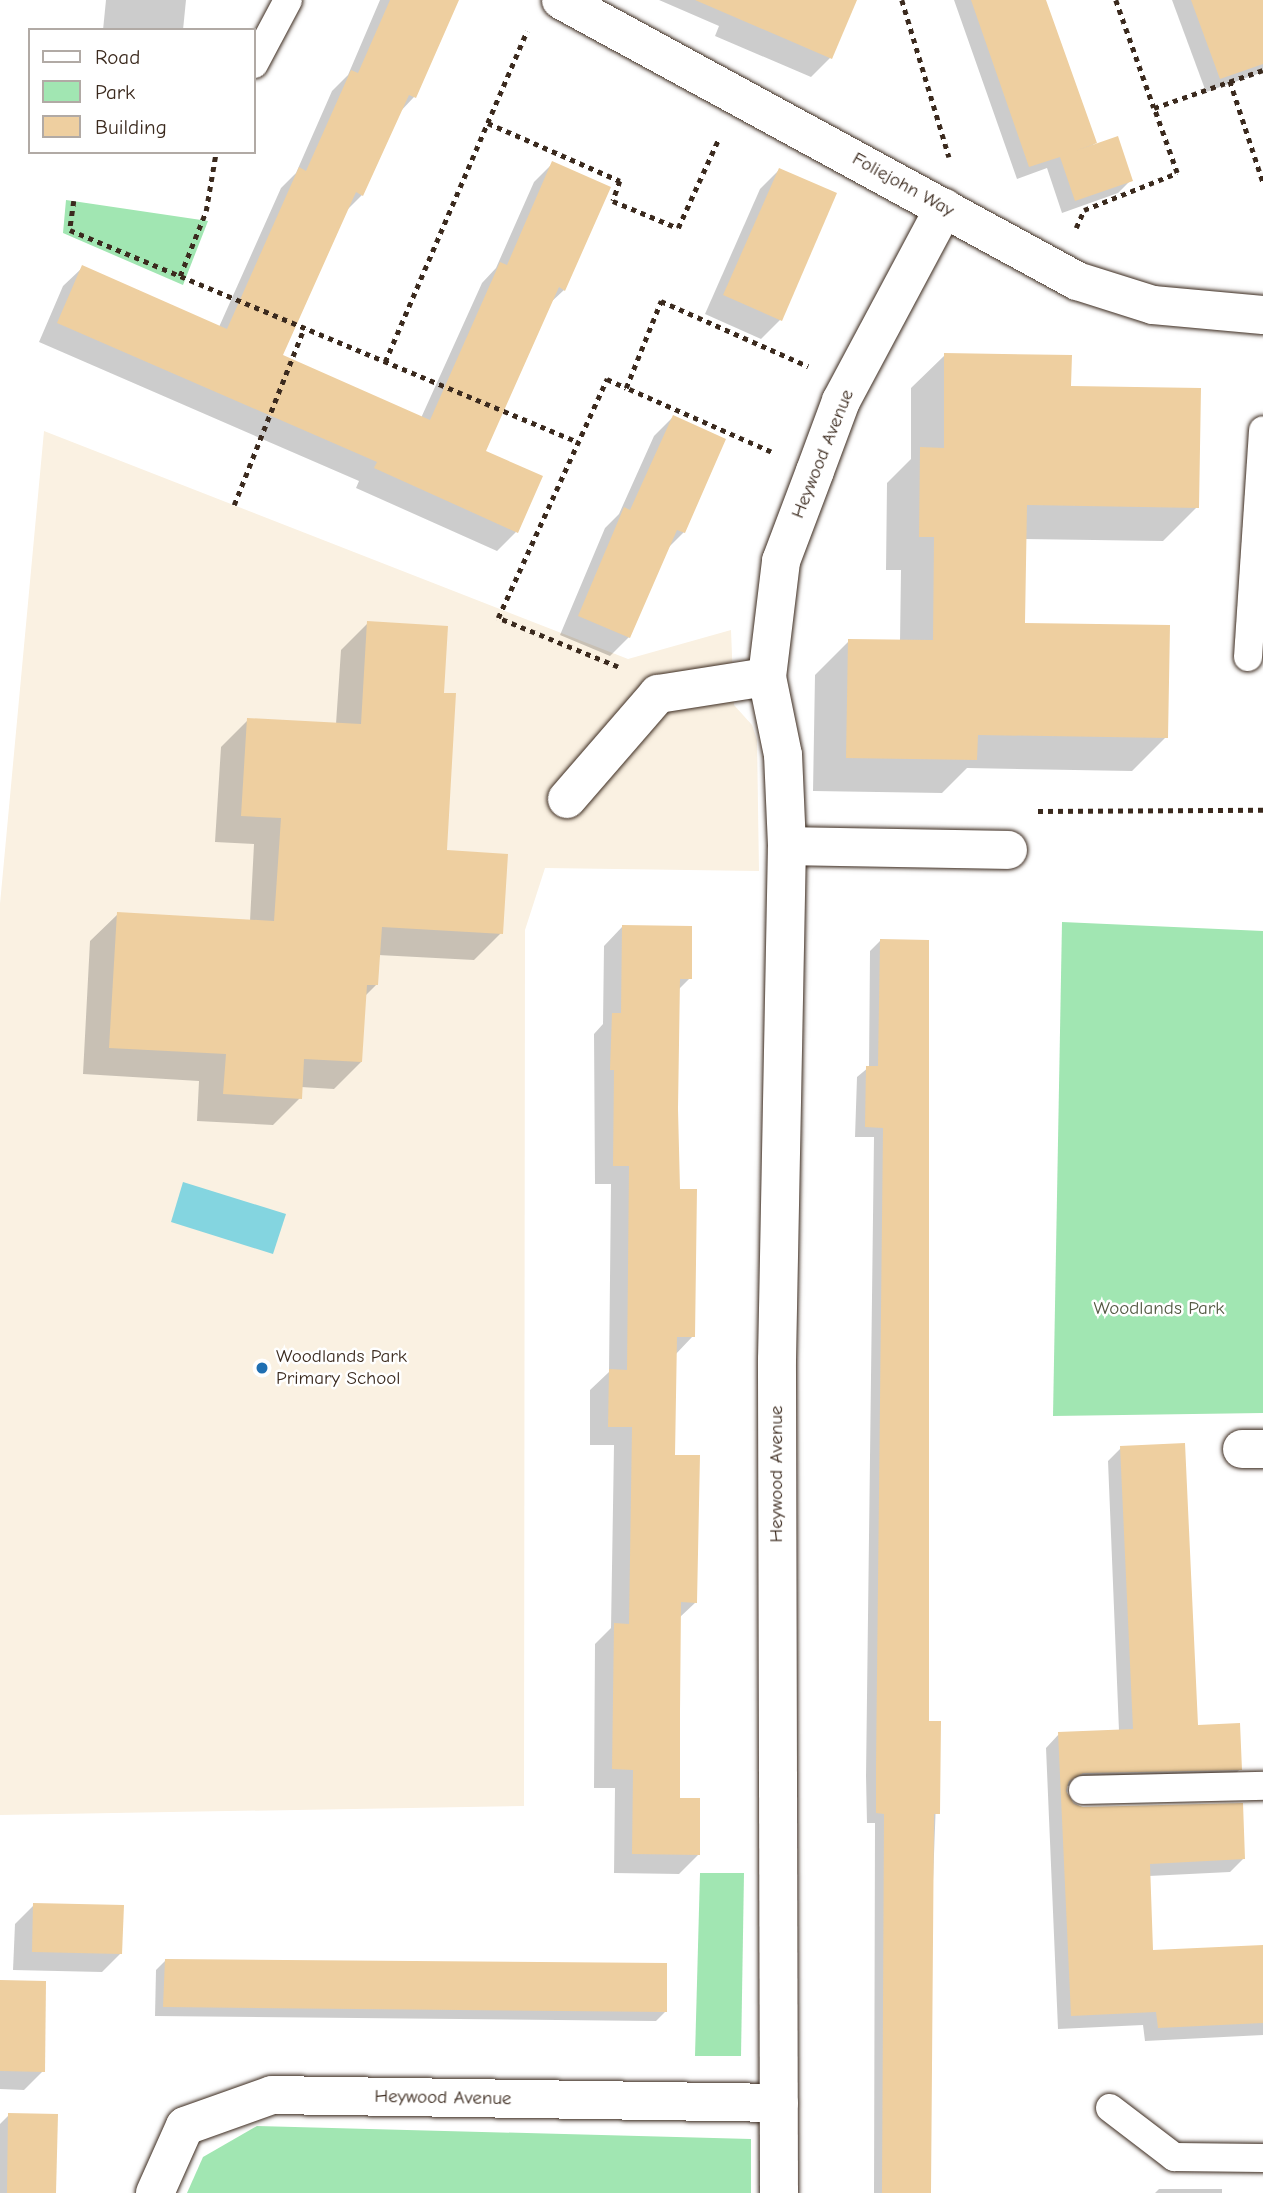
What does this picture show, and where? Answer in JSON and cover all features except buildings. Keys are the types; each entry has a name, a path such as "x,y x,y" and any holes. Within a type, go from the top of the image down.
{"street":[{"name":"Foliejohn Way","path":"561,0 1077,281 1153,305 1263,315"},
{"name":"Heywood Avenue","path":"779,2193 777,1360 788,846 783,755 767,677 781,561 814,471 850,385 956,215"},
{"path":"567,799 658,694 767,677"},
{"path":"788,846 1008,850"},
{"name":"Heywood Avenue","path":"155,2193 185,2126 272,2095 779,2103"}],"lane":[{"path":"256,60 288,0"},
{"path":"1248,657 1263,430"},
{"path":"1083,1790 1263,1787"},
{"path":"1110,2108 1174,2157 1263,2158"}],"path":[{"path":"902,0 956,215"},
{"path":"1057,271 1084,210 1177,173 1116,0"},
{"path":"385,362 530,25"},
{"path":"1154,108 1263,70"},
{"path":"1230,81 1263,182"},
{"path":"488,124 620,181 613,201 678,228 739,96"},
{"path":"180,276 205,211 216,154"},
{"path":"74,201 70,230 578,442"},
{"path":"626,388 661,300 850,385"},
{"path":"234,505 304,328"},
{"path":"678,691 498,618 607,379 814,471"},
{"path":"1008,850 1009,811 1263,810"}],"shaded area":[{"name":"Woodlands Park Primary School","path":"44,431 628,659 731,630 734,705 752,725 757,740 759,871 545,868 525,930 524,1806 0,1815 0,904"}],"green space":[{"path":"66,200 208,221 183,285 63,233"},
{"name":"Woodlands Park","path":"1062,922 1263,931 1263,1413 1053,1416"},
{"path":"700,1873 744,1873 741,2056 695,2056"},
{"path":"257,2126 751,2139 751,2193 187,2193 203,2157"}],"water":[{"path":"183,1182 286,1214 273,1254 171,1222"}],"place":[{"name":"Woodlands Park Primary School","path":"262,1368"}]}
